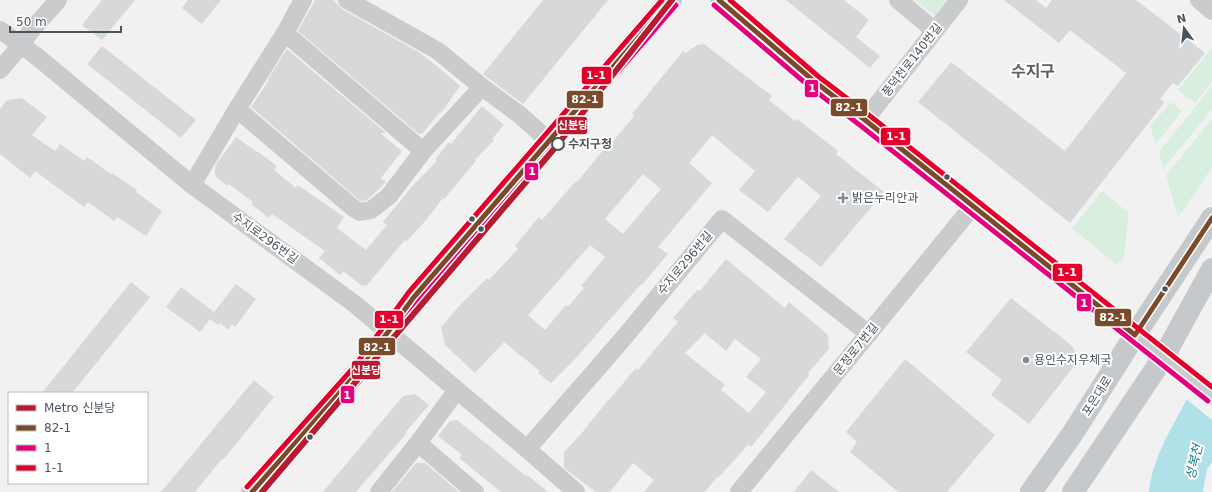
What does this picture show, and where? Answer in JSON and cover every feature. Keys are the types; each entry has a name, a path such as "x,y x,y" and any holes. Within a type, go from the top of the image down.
{"main road":[{"path":"252,492 359,371 414,297 671,0"},
{"name":"포은대로","path":"1031,492 1074,433 1135,335 1212,218"},
{"path":"1073,492 1163,358 1212,268"}],"street":[{"path":"0,70 58,0"},
{"path":"192,185 236,109 285,33 302,0"},
{"path":"347,0 438,51 482,87 520,115 549,141"},
{"path":"719,0 815,82 865,120 1212,396"},
{"path":"898,0 935,31"},
{"name":"풍덕천로140번길","path":"865,120 959,0"},
{"path":"1199,0 1212,10"},
{"name":"수지로296번길","path":"0,30 40,59 192,185 356,305 576,492"},
{"path":"285,33 423,151"},
{"path":"236,109 352,207 360,212 371,210 389,196 423,151 482,87"},
{"name":"문정로7번길","path":"739,492 973,206"},
{"name":"수지로296번길","path":"527,449 622,340 722,219 869,334"},
{"path":"379,492 418,443 457,390"},
{"path":"418,443 475,492"}],"green space":[{"path":"915,0 947,0 935,16"},
{"path":"1212,48 1212,81 1195,103 1178,90"},
{"path":"1212,86 1212,109 1163,169 1159,152"},
{"path":"1171,102 1182,111 1156,144 1150,126"},
{"path":"1212,119 1212,167 1178,218 1166,175"},
{"path":"1102,191 1129,213 1124,257 1117,265 1072,228"}],"water":[{"name":"성복천","path":"1212,354 1212,462 1207,469 1203,492 1149,492 1153,470 1166,439"}],"pier":[{"path":"1212,352 1212,420 1185,398 1210,353"}],"building":[{"path":"102,0 135,0 102,40 82,25"},
{"path":"188,0 221,0 202,24 182,8"},
{"path":"315,0 333,0 342,9 420,53 460,86 441,113 440,112 422,134 419,134 298,31"},
{"path":"543,0 608,0 523,104 483,74"},
{"path":"786,0 844,0 869,20 856,37 880,56 870,68"},
{"path":"1004,0 1036,0 1046,8 1052,0 1136,0 1205,53 1178,86 1173,83 1160,99 1164,103 1070,223 918,102 951,62 1065,151 1126,73 1070,30 1059,43"},
{"path":"704,44 772,96 769,100 795,121 797,119 838,151 836,154 884,192 821,267 784,239 821,196 798,177 768,212 739,190 755,171 712,135 689,163 712,183 658,247 668,254 576,358 551,383 538,373 540,371 504,342 475,373 445,345 441,327 460,305 487,278 489,280 518,249 515,246 539,217 542,220 576,181 577,182 604,149 606,150 634,116 632,114 683,51 686,53 697,45","holes":["643,174 661,189 623,234 605,219","590,245 605,257 581,286 584,288 568,307 566,305 545,330 528,315"]},
{"path":"102,46 196,120 181,138 87,64"},
{"path":"287,49 386,133 380,133 402,151 381,178 386,182 367,200 362,201 358,199 251,107"},
{"path":"22,98 47,117 32,135 55,151 60,144 84,161 87,157 137,190 136,192 162,211 146,236 117,217 114,221 88,202 84,207 35,171 30,178 0,154 0,109 7,100"},
{"path":"482,106 504,125 492,139 494,140 475,160 476,161 444,199 443,198 427,219 407,241 405,240 367,285 362,286 343,271 340,275 319,258 325,251 272,214 269,218 251,204 253,202 229,184 228,186 217,178 215,174 215,166 236,137 277,166 274,170 296,188 298,185 344,217 337,228 366,250 387,225 383,222 415,183 437,161 435,160 449,142 451,144"},
{"path":"726,259 785,308 789,302 828,335 829,349 808,373 810,374 751,447 748,445 718,478 717,477 705,492 644,492 654,480 633,463 610,492 596,492 564,468 564,452 636,368 638,370 678,322 673,318 698,289 700,291","holes":["705,333 726,351 735,339 761,359 746,377 766,392 749,413 721,390 725,385 685,353"]},
{"path":"131,282 150,297 73,392 43,392"},
{"path":"236,284 256,299 235,327 232,324 228,330 220,323 218,325 210,319 200,332 166,307 181,287 214,312"},
{"name":"용인수지우체국","path":"1011,298 1073,347 1077,356 1075,364 1071,370 1029,424 991,395 1002,380 966,352"},
{"path":"905,359 995,435 947,492 898,492 850,452 857,442 846,432"},
{"path":"254,380 274,397 223,460 222,459 195,492 161,492"},
{"path":"415,394 429,405 356,492 323,492 403,396"},
{"path":"457,420 548,492 501,492 459,458 462,455 438,436 450,421"},
{"path":"416,463 425,463 459,492 392,492"},
{"path":"811,470 839,492 794,492"}],"metro line":[{"name":"신분당","path":"262,492 554,149 672,0"}],"transit line":[{"name":"1-1","path":"247,487 354,367 409,292 662,0"},
{"name":"82-1","path":"252,492 359,371 414,297 671,0"},
{"name":"82-1","path":"719,0 815,82 865,120 1135,335 1212,218"},
{"name":"1-1","path":"730,0 819,77 1212,387"},
{"name":"1","path":"261,492 364,376 419,301 676,5"},
{"name":"1","path":"714,5 810,87 1208,401"}],"place":[{"name":"수지구청","path":"558,144"},
{"name":"밝은누리안과","path":"843,198"},
{"name":"용인수지우체국","path":"1026,360"}],"district":[{"name":"수지구","path":"1033,71"}]}
